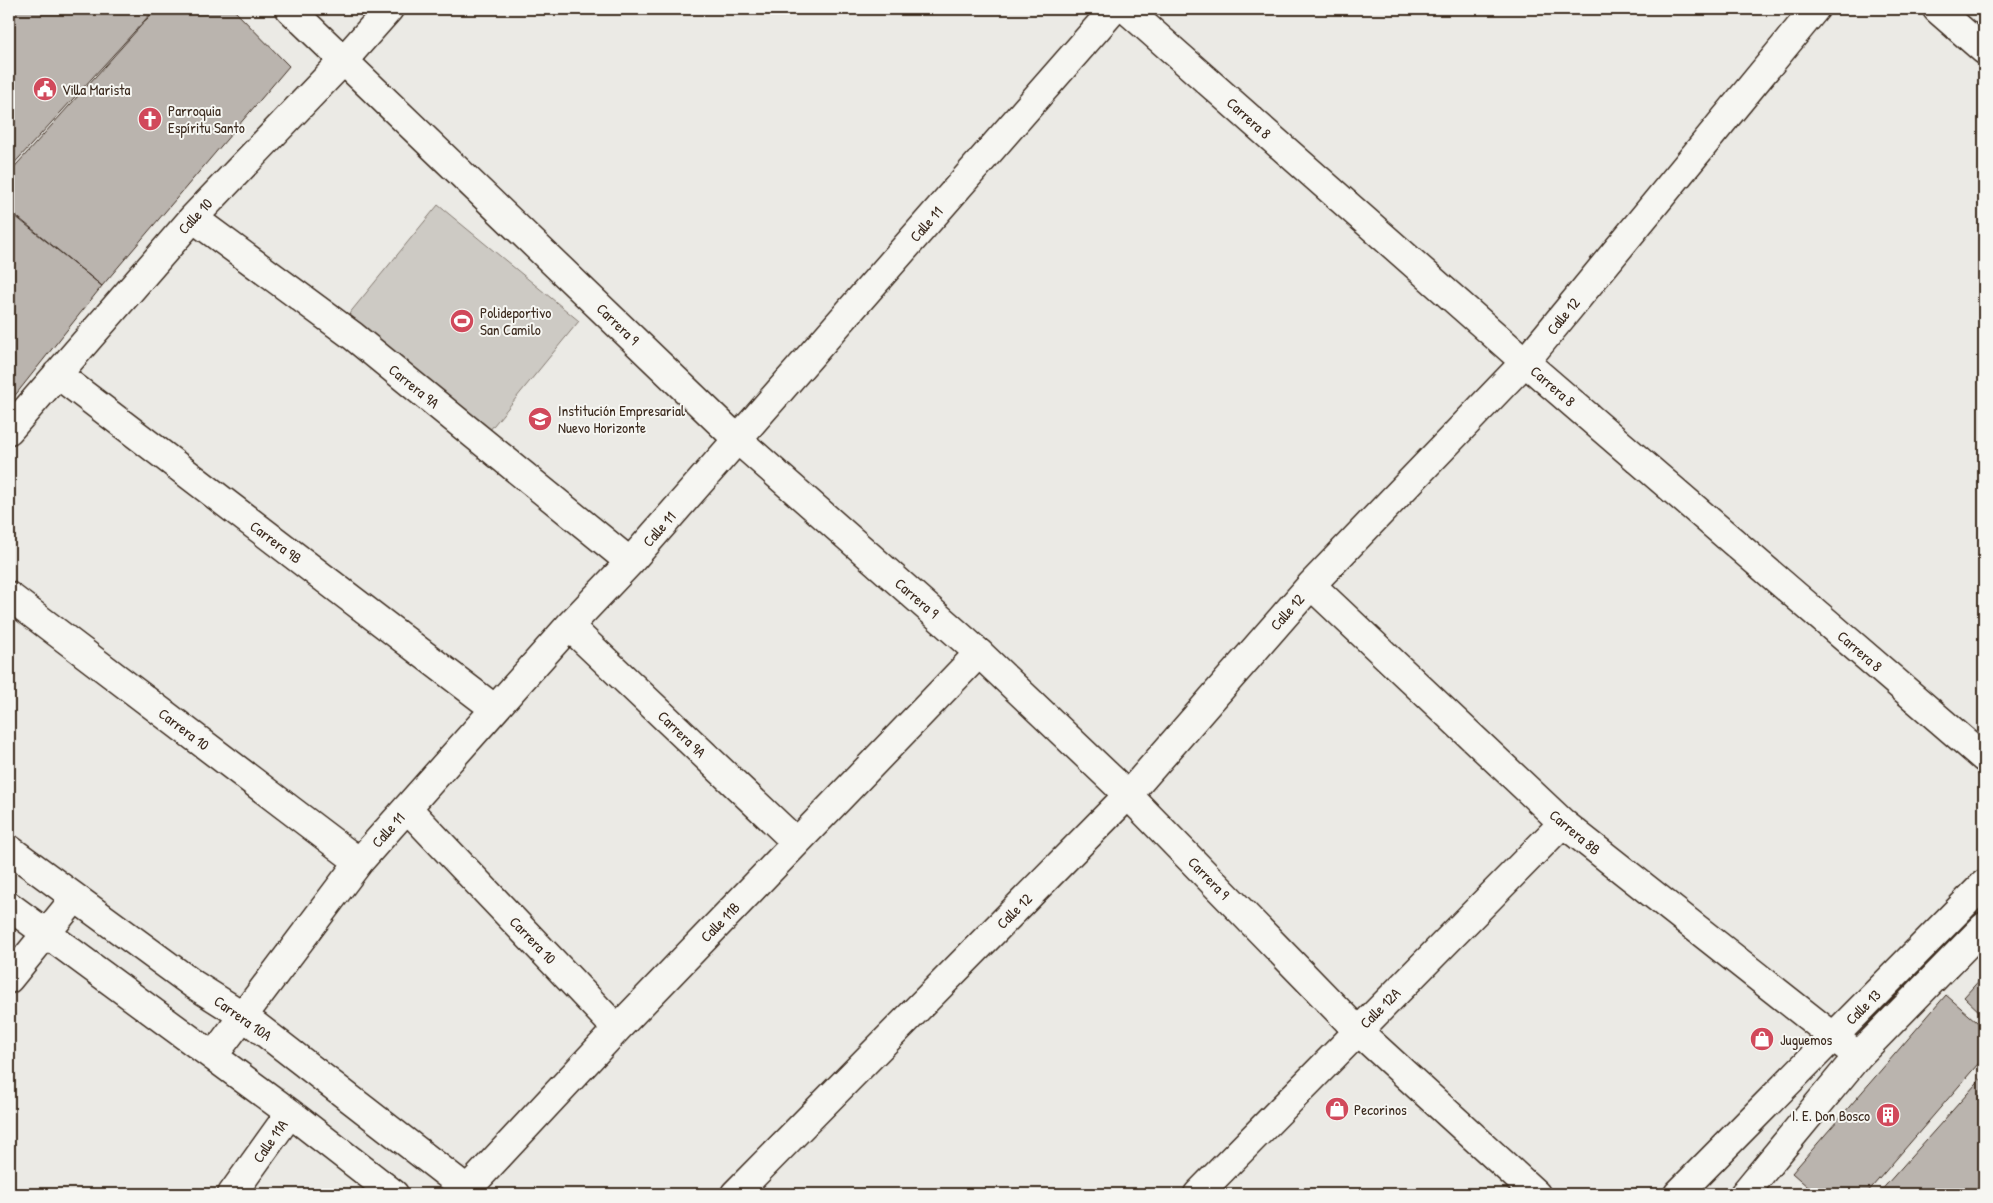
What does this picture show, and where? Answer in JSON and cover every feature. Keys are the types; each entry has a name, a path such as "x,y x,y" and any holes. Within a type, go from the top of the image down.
{"street":[{"name":"Carrera 9","path":"290,9 737,439 979,652 1128,795 1358,1031 1536,1194"},
{"name":"Calle 10","path":"9,430 193,218 343,61 389,9"},
{"name":"Calle 11","path":"213,1056 359,862 569,626 630,562 1114,9"},
{"name":"Carrera 8","path":"1126,9 1525,362 1984,758"},
{"name":"Calle 12","path":"735,1194 1128,795 1311,585 1525,362 1814,9"},
{"path":"1937,9 1984,50"},
{"name":"Carrera 9A","path":"193,218 353,336 630,562"},
{"name":"Carrera 9B","path":"57,374 495,709"},
{"name":"Carrera 8B","path":"1311,585 1563,823 1858,1056"},
{"name":"Carrera 10","path":"9,596 359,862"},
{"name":"Carrera 9A","path":"569,626 796,842"},
{"name":"Calle 11B","path":"468,1193 617,1029 979,652"},
{"name":"Carrera 10","path":"407,808 617,1029"},
{"name":"Calle 12A","path":"1198,1194 1563,823"},
{"name":"Carrera 10A","path":"9,849 193,984 242,1015 468,1193"},
{"name":"Calle 13","path":"1678,1194 1984,884"},
{"path":"9,979 75,898"},
{"path":"9,906 290,1113 394,1194"},
{"name":"Calle 13","path":"1744,1194 1858,1056 1984,927"},
{"name":"Calle 11A","path":"232,1194 290,1113"}],"shaded area":[{"name":"Polideportivo San Camilo","path":"438,205 579,321 485,436 344,320"}],"building":[{"name":"Villa Marista","path":"9,9 155,9 9,169"},
{"name":"Parroquia Espíritu Santo","path":"156,9 233,9 289,66 102,286 9,210 9,173"},
{"path":"1972,9 1984,9 1984,19"},
{"path":"15,216 102,286 9,403 9,224"},
{"path":"1984,975 1984,1016 1964,997"},
{"name":"I. E. Don Bosco","path":"1946,995 1984,1028 1984,1057 1866,1194 1816,1194 1792,1173"},
{"path":"1984,1075 1984,1194 1878,1194"}],"place":[{"name":"Villa Marista","path":"45,89"},
{"name":"Parroquia Espíritu Santo","path":"150,119"},
{"name":"Polideportivo San Camilo","path":"462,321"},
{"name":"Institución Empresarial Nuevo Horizonte","path":"540,419"},
{"name":"Juguemos","path":"1762,1039"},
{"name":"Pecorinos","path":"1337,1109"},
{"name":"I. E. Don Bosco","path":"1888,1115"}]}
